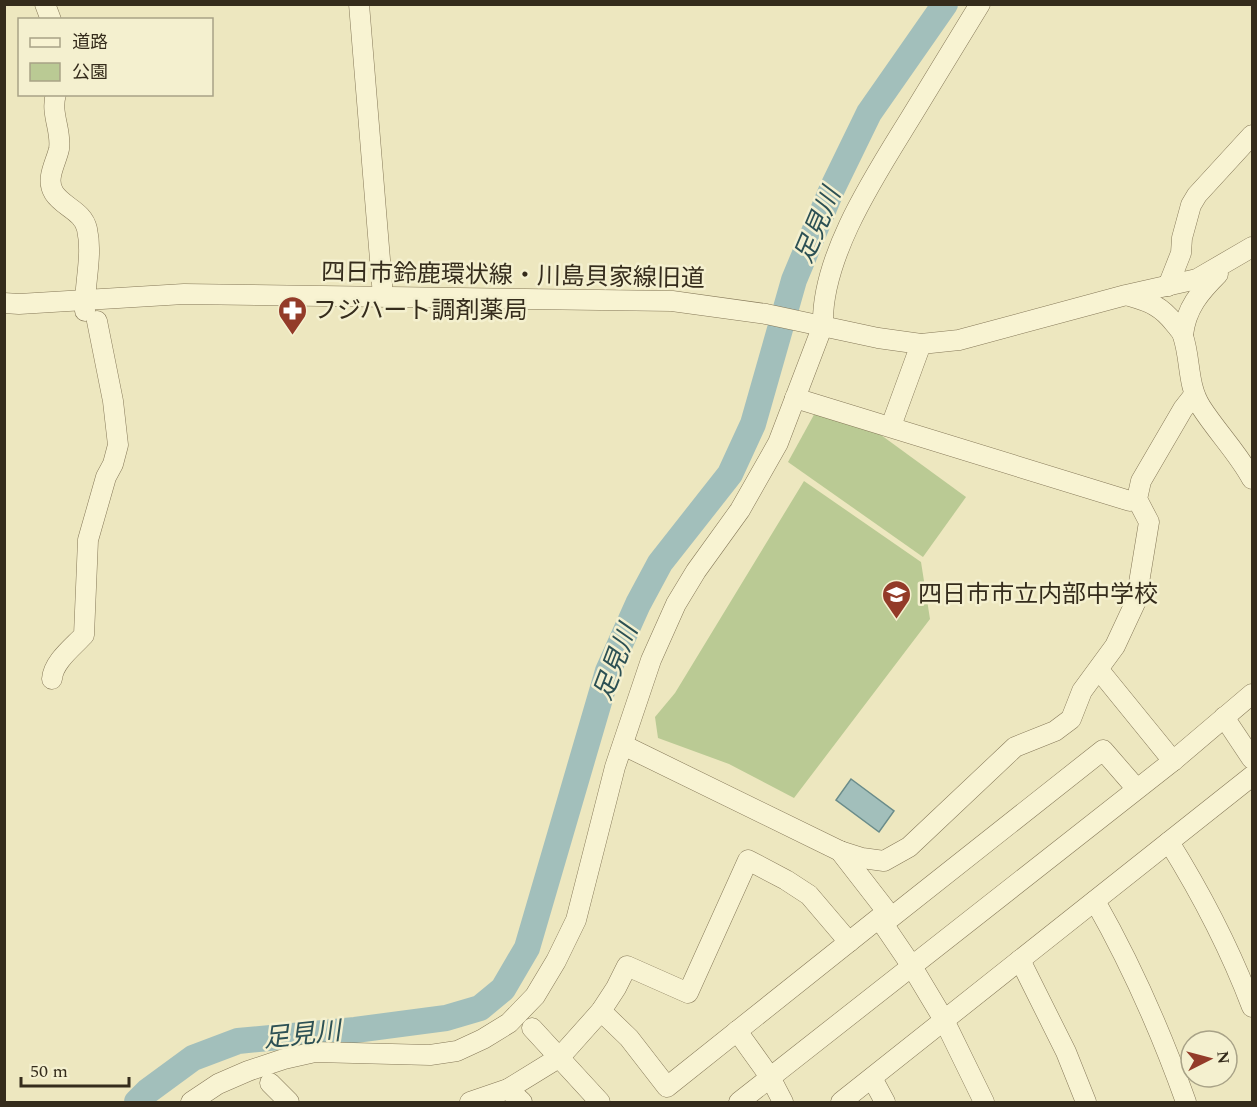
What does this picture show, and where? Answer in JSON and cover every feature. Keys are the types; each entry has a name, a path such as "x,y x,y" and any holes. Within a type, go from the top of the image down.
{"street":[{"path":"359,4 383,296"},
{"path":"191,1102 218,1084 248,1071 315,1052 430,1055 457,1051 509,1023 535,996 556,961 576,920 615,767 651,660 676,604 696,571 740,510 778,443 820,324 832,268 858,208 980,4"},
{"path":"52,679 52,672 56,665 84,635 88,540 106,477 113,464 118,445 113,401 93,322 87,321 85,300 90,249 87,225 77,213 54,194 50,181 59,144 54,105 56,96"},
{"path":"1168,286 1181,253 1182,238 1191,206 1197,195 1252,135"},
{"name":"四日市鈴鹿環状線・川島貝家線旧道","path":"4,303 184,294 672,301 766,314 878,338 921,344 988,334 1126,295 1197,279 1252,247"},
{"path":"1230,261 1195,298 1184,323 1183,334 1194,395 1201,408 1247,455 1252,479"},
{"path":"1126,295 1151,303 1164,311 1183,334"},
{"path":"891,426 921,344"},
{"path":"623,745 840,851 862,858 884,861 909,847 1015,747 1055,731 1071,719 1082,691 1115,646 1136,601 1149,522 1137,499 1141,481 1183,409 1194,395"},
{"path":"795,398 1130,501 1137,499"},
{"path":"1099,670 1173,761"},
{"path":"739,1102 1173,761 1252,694"},
{"path":"1224,717 1252,759"},
{"path":"601,1011 629,1038 668,1087 879,918 1103,750 1136,788"},
{"path":"842,1102 1252,776"},
{"path":"1169,842 1196,886 1221,934 1252,1007"},
{"path":"840,851 884,916 944,1020 984,1102"},
{"path":"470,1102 515,1096 560,1057 601,1011 627,966 688,993 748,860 786,879 809,895 849,942"},
{"path":"1095,901 1146,998 1186,1102"},
{"path":"1020,960 1062,1043 1086,1102"},
{"path":"532,1028 600,1102"},
{"path":"737,1030 770,1077 783,1102"},
{"path":"872,1078 885,1102"},
{"path":"270,1083 289,1102"}],"green space":[{"path":"816,411 870,427 966,497 923,557 788,462"},
{"path":"804,481 921,562 930,619 794,798 729,764 658,738 655,717 675,693"}],"water":[{"path":"851,779 894,811 879,832 836,800"}],"waterway":[{"name":"足見川","path":"137,1102 148,1091 193,1058 238,1041 355,1030 446,1018 480,1008 503,989 527,948 608,671 638,604 660,563 730,474 753,424 794,280 832,189 869,113 945,4"}],"place":[{"name":"フジハート調剤薬局","path":"292,336"},
{"name":"四日市市立内部中学校","path":"897,620"}]}
